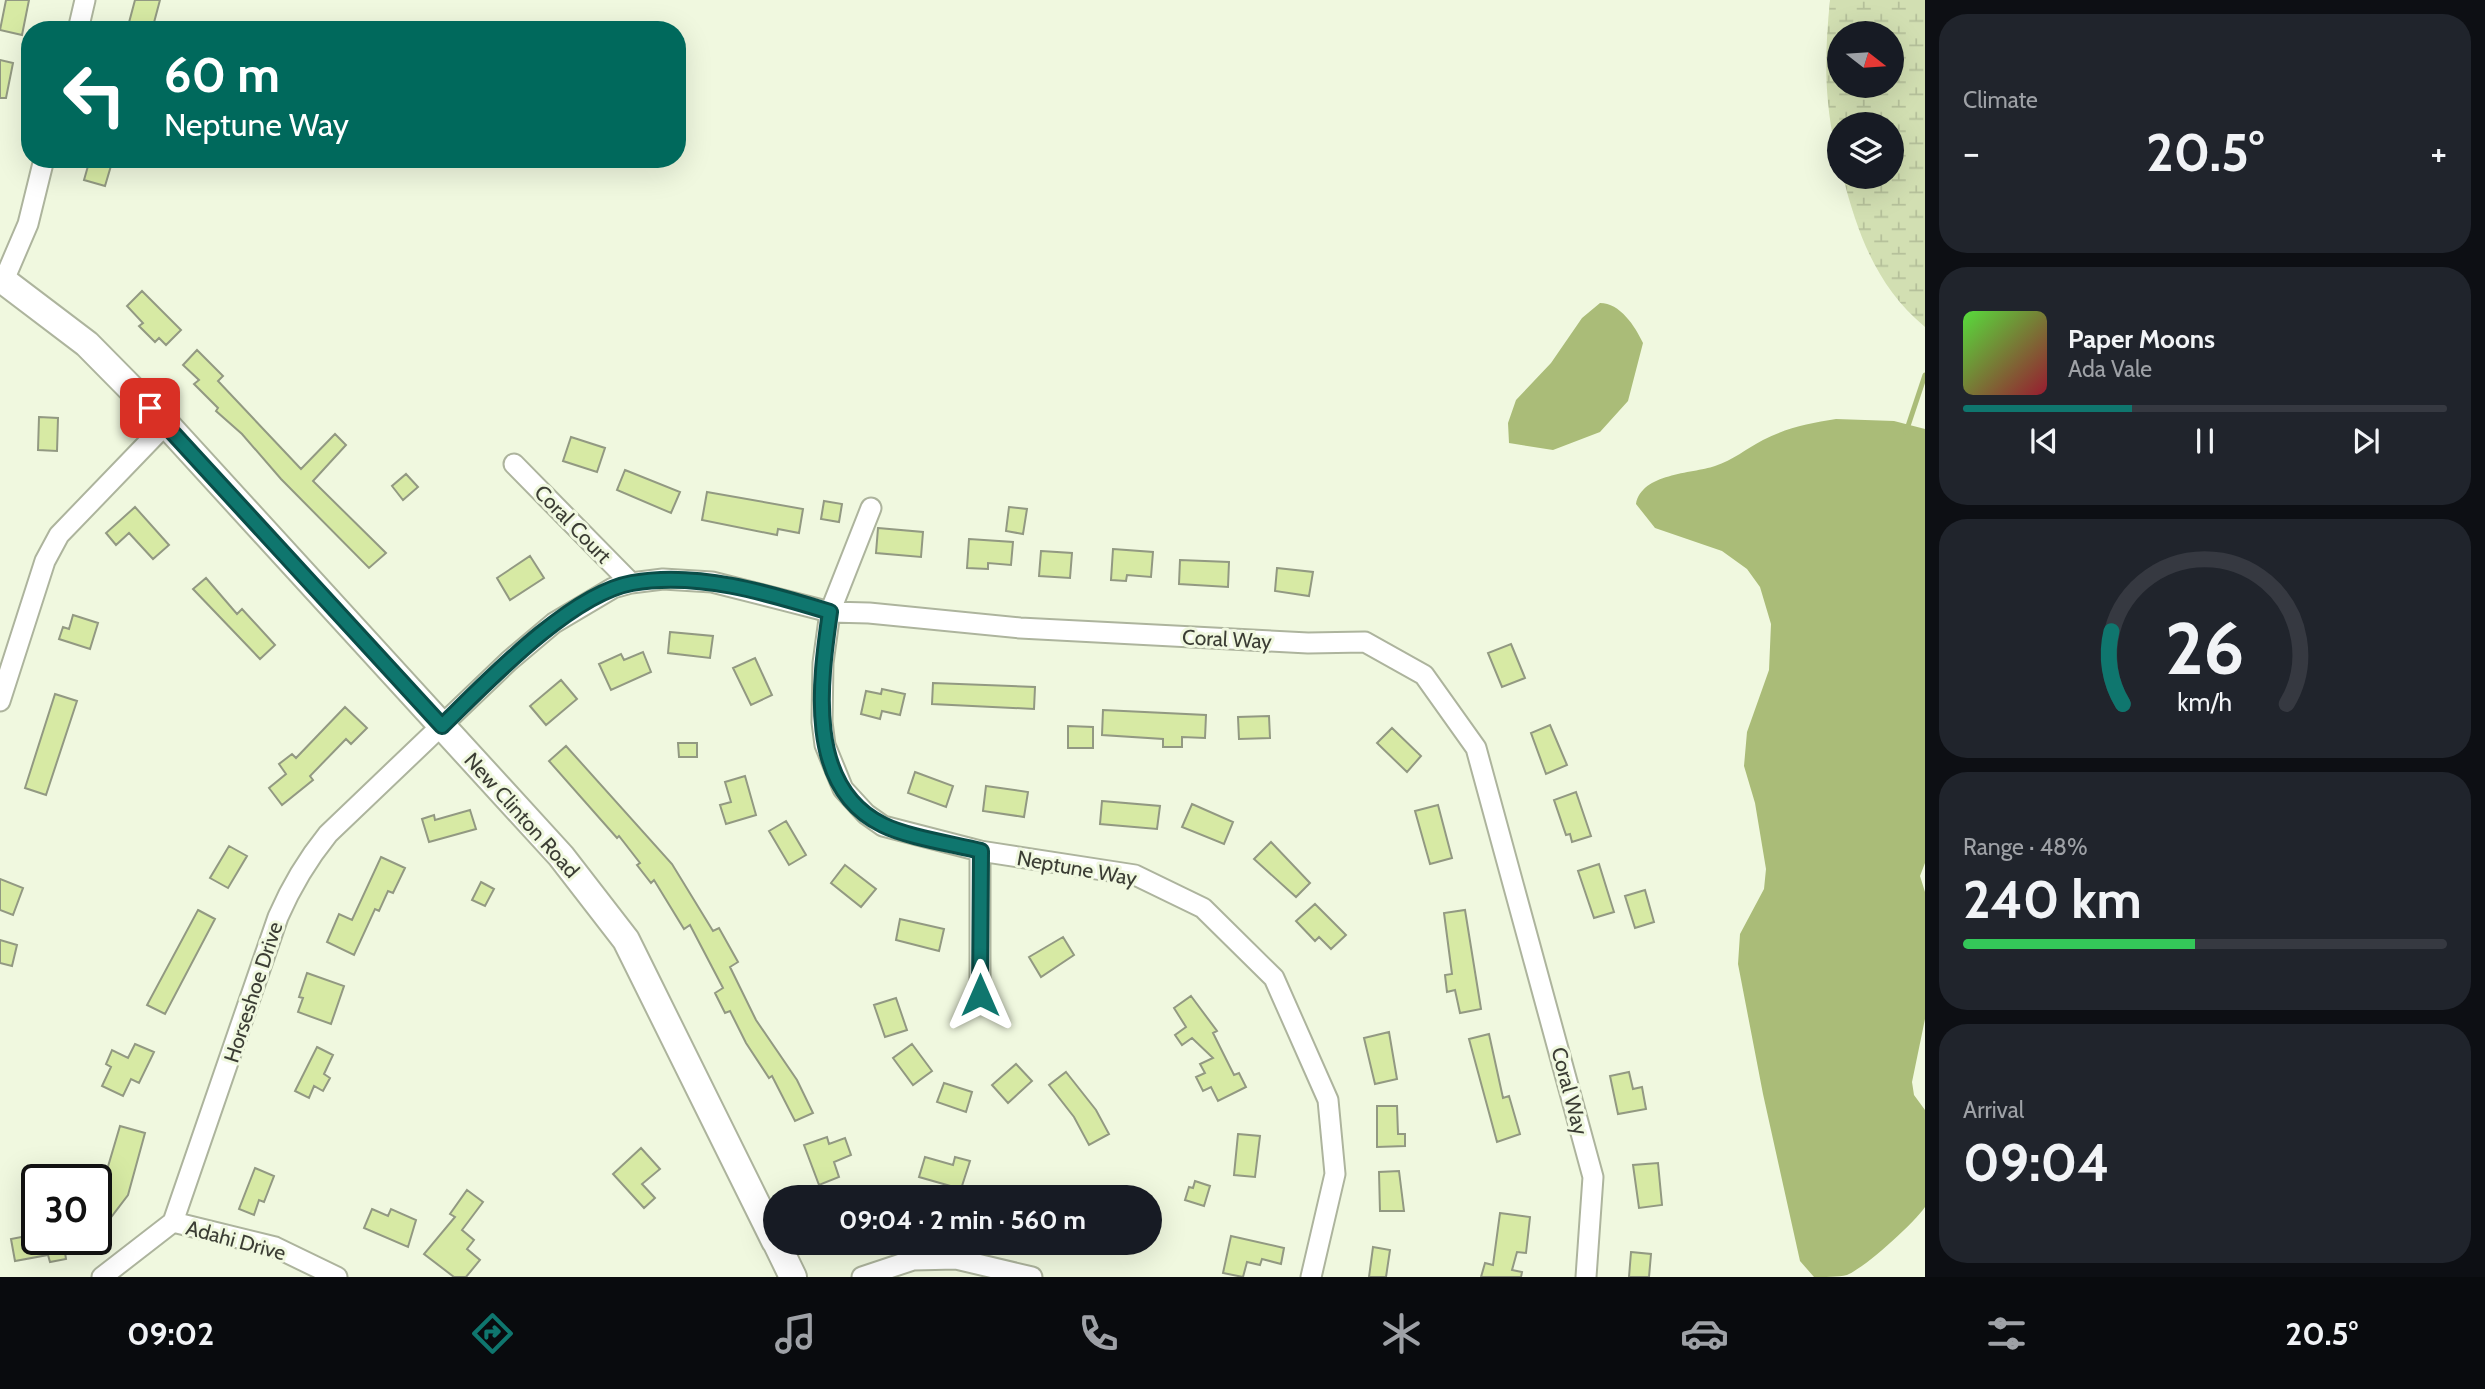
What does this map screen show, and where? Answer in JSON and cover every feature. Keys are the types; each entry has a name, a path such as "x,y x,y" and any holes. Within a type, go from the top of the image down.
{"street":[{"path":"80,21 85,0"},
{"path":"2,279 28,224 42,168"},
{"name":"New Clinton Road","path":"2,279 87,344 166,424 561,856 626,940 763,1216"},
{"path":"0,701 45,561 59,535 166,424"},
{"name":"Coral Court","path":"514,464 631,583"},
{"name":"Neptune Way","path":"870,508 830,612 823,663 822,722 832,766 843,789 866,814 883,826 981,851 1135,875 1203,908 1274,978 1328,1100 1335,1174 1311,1277"},
{"name":"Coral Way","path":"442,726 509,661 554,623 614,588 663,579 712,582 830,612 869,613 1020,628 1308,643 1366,642 1424,676 1476,748 1593,1177 1586,1277"},
{"name":"Horseshoe Drive","path":"173,1222 289,892 328,834 442,726"},
{"path":"980,995 981,851"},
{"path":"103,1277 173,1222"},
{"name":"Adahi Drive","path":"173,1222 275,1247 337,1277"},
{"name":"New Clinton Road","path":"782,1255 793,1277"},
{"path":"862,1277 913,1260 945,1259 1032,1277"}],"green space":[{"path":"1830,0 1925,0 1925,327 1894,295 1882,277 1863,239 1846,189 1904,189 1904,112 1829,112 1828,98 1904,98 1904,21 1828,21"}],"shaded area":[{"path":"1600,303 1620,311 1643,343 1628,401 1600,432 1553,450 1509,443 1508,423 1516,400 1551,363 1582,318"},
{"path":"1836,419 1894,421 1925,429 1925,863 1920,876 1925,892 1925,1019 1912,1082 1914,1095 1925,1110 1925,1207 1889,1244 1855,1270 1843,1276 1814,1277 1800,1261 1738,964 1740,934 1764,889 1766,869 1755,803 1744,766 1747,732 1769,670 1771,624 1760,587 1747,569 1722,551 1655,528 1636,504 1640,494 1657,480 1722,464 1763,440 1789,429"}],"building":[{"path":"6,0 29,0 25,21 21,21 21,35 0,30"},
{"path":"135,0 160,0 154,21 129,21"},
{"path":"0,60 13,63 6,98 0,98"},
{"path":"87,168 110,168 105,186 84,180"},
{"path":"142,291 181,330 166,345 159,338 155,342 139,326 143,323 127,306"},
{"path":"197,350 223,376 218,381 301,469 335,434 346,445 313,481 386,553 369,568 281,479 242,434 216,411 218,408 194,384 199,380 183,365"},
{"path":"39,417 58,418 57,451 38,450"},
{"path":"571,437 605,448 597,472 563,461"},
{"path":"625,470 680,492 671,513 617,490"},
{"path":"406,474 418,487 403,500 392,486"},
{"path":"707,492 803,509 799,533 778,529 777,535 702,520"},
{"path":"824,501 842,504 839,522 821,519"},
{"path":"135,507 169,545 153,559 129,533 116,545 106,533"},
{"path":"1009,507 1027,509 1023,534 1006,531"},
{"path":"878,528 923,532 921,557 876,553"},
{"path":"969,539 1013,542 1011,565 988,563 988,569 967,568"},
{"path":"1113,549 1153,552 1151,577 1127,575 1126,581 1111,580"},
{"path":"1041,551 1072,553 1070,578 1039,576"},
{"path":"530,556 544,578 510,600 497,578"},
{"path":"1180,560 1229,562 1228,587 1179,584"},
{"path":"1277,568 1313,572 1309,596 1275,591"},
{"path":"206,578 237,614 242,609 275,645 260,659 193,589"},
{"path":"73,615 98,623 90,649 59,639 63,627 69,629"},
{"path":"670,632 713,636 710,658 668,653"},
{"path":"1511,644 1525,678 1502,687 1488,653"},
{"path":"643,652 651,672 611,690 599,664 621,654 624,660"},
{"path":"755,658 772,695 751,705 733,668"},
{"path":"561,680 577,699 546,725 530,706"},
{"path":"933,683 1035,687 1034,709 932,704"},
{"path":"882,689 905,694 900,715 882,711 880,719 861,714 866,691 881,694"},
{"path":"55,694 77,701 46,795 25,788"},
{"path":"345,707 367,728 351,744 346,739 310,776 313,780 282,805 269,788 286,774 279,764 292,754 296,758"},
{"path":"1103,710 1206,715 1205,738 1182,737 1182,747 1163,747 1163,739 1102,735"},
{"path":"1269,716 1270,738 1239,739 1238,717"},
{"path":"1550,725 1567,765 1546,774 1531,733"},
{"path":"1068,726 1093,727 1093,748 1068,748"},
{"path":"1392,728 1421,756 1407,772 1377,743"},
{"path":"678,743 697,743 697,757 679,757"},
{"path":"566,746 672,864 713,931 719,928 738,962 730,967 756,1020 797,1080 813,1113 795,1121 772,1076 769,1078 746,1043 730,1011 725,1013 715,993 723,988 690,925 684,929 654,880 651,883 637,865 640,863 619,836 617,838 549,761"},
{"path":"915,772 953,786 946,807 908,793"},
{"path":"745,776 756,815 726,824 720,805 731,802 725,782"},
{"path":"986,786 1028,792 1024,817 983,811"},
{"path":"1576,792 1591,836 1572,842 1570,834 1566,835 1554,800"},
{"path":"1102,801 1160,806 1157,829 1100,824"},
{"path":"1192,804 1233,822 1224,844 1182,827"},
{"path":"1438,805 1452,858 1430,864 1415,811"},
{"path":"470,810 476,829 429,842 422,819 434,815 435,820"},
{"path":"786,821 806,855 789,865 769,831"},
{"path":"1271,842 1310,883 1296,897 1254,859"},
{"path":"229,846 247,856 228,888 210,878"},
{"path":"381,857 405,868 393,893 388,891 379,911 375,909 354,955 327,942 339,914 352,920"},
{"path":"1599,864 1614,912 1594,918 1578,871"},
{"path":"845,865 876,889 861,907 831,883"},
{"path":"0,879 23,888 13,915 0,910"},
{"path":"481,882 494,889 485,906 472,900"},
{"path":"1645,890 1654,922 1635,928 1625,896"},
{"path":"1315,904 1346,935 1331,949 1319,937 1315,941 1296,921"},
{"path":"198,910 215,919 165,1014 147,1005"},
{"path":"1465,910 1481,1009 1460,1013 1455,990 1447,992 1445,975 1452,974 1444,913"},
{"path":"900,919 944,929 939,951 896,940"},
{"path":"1063,937 1074,955 1041,977 1029,957"},
{"path":"0,940 17,945 12,966 0,963"},
{"path":"307,973 344,986 331,1024 298,1012 303,998 299,997"},
{"path":"1191,996 1217,1031 1213,1033 1234,1075 1239,1073 1246,1087 1218,1101 1211,1087 1203,1091 1196,1077 1205,1073 1200,1064 1213,1058 1192,1038 1182,1045 1175,1035 1186,1027 1174,1008"},
{"path":"896,998 907,1030 885,1037 874,1005"},
{"path":"1389,1032 1397,1079 1375,1084 1364,1038"},
{"path":"1489,1034 1503,1098 1509,1096 1520,1134 1497,1142 1469,1039"},
{"path":"135,1044 154,1052 139,1083 131,1079 123,1096 102,1086 111,1067 106,1064 112,1050 128,1058"},
{"path":"912,1044 932,1071 913,1085 893,1058"},
{"path":"317,1047 333,1055 324,1074 330,1078 323,1091 314,1086 309,1098 295,1091"},
{"path":"1016,1064 1032,1081 1008,1103 992,1085"},
{"path":"1066,1072 1096,1110 1109,1134 1089,1145 1074,1117 1049,1085"},
{"path":"1629,1072 1633,1089 1642,1087 1646,1109 1618,1114 1610,1076"},
{"path":"944,1083 972,1092 966,1112 937,1102"},
{"path":"1377,1106 1397,1106 1398,1134 1405,1134 1405,1146 1377,1147"},
{"path":"120,1126 145,1133 128,1195 112,1216 112,1164 109,1164"},
{"path":"1238,1134 1260,1136 1255,1177 1234,1175"},
{"path":"827,1137 829,1144 845,1138 851,1155 834,1162 839,1177 819,1185 804,1145"},
{"path":"641,1148 660,1169 642,1184 655,1198 644,1208 613,1174"},
{"path":"925,1157 953,1165 955,1157 970,1161 962,1185 947,1185 919,1177"},
{"path":"1658,1163 1662,1205 1639,1208 1633,1165"},
{"path":"255,1168 274,1176 264,1202 259,1200 254,1215 239,1209"},
{"path":"1399,1171 1404,1211 1380,1211 1379,1172"},
{"path":"1195,1181 1210,1186 1204,1206 1185,1200 1189,1187 1193,1188"},
{"path":"467,1190 483,1202 462,1230 474,1240 467,1249 480,1260 466,1277 454,1277 424,1254 455,1217 450,1214"},
{"path":"372,1209 388,1216 391,1209 416,1220 408,1247 364,1228"},
{"path":"1500,1213 1530,1217 1526,1253 1517,1252 1512,1270 1522,1272 1521,1277 1481,1277 1485,1263 1493,1265"},
{"path":"1231,1236 1284,1248 1281,1264 1262,1259 1260,1265 1247,1262 1243,1277 1223,1273"},
{"path":"21,1237 21,1255 48,1255 15,1261 11,1239"},
{"path":"1373,1247 1390,1250 1386,1277 1369,1277"},
{"path":"1631,1252 1651,1254 1649,1277 1629,1277"},
{"path":"48,1255 65,1255 66,1259 50,1262"}],"waterway":[{"path":"1906,432 1925,375"}],"route":[{"path":"150,408 442,726 509,661 554,623 614,588 631,583 663,579 712,582 830,612 821,692 825,744 832,766 853,802 883,826 981,851 980,995"}]}
